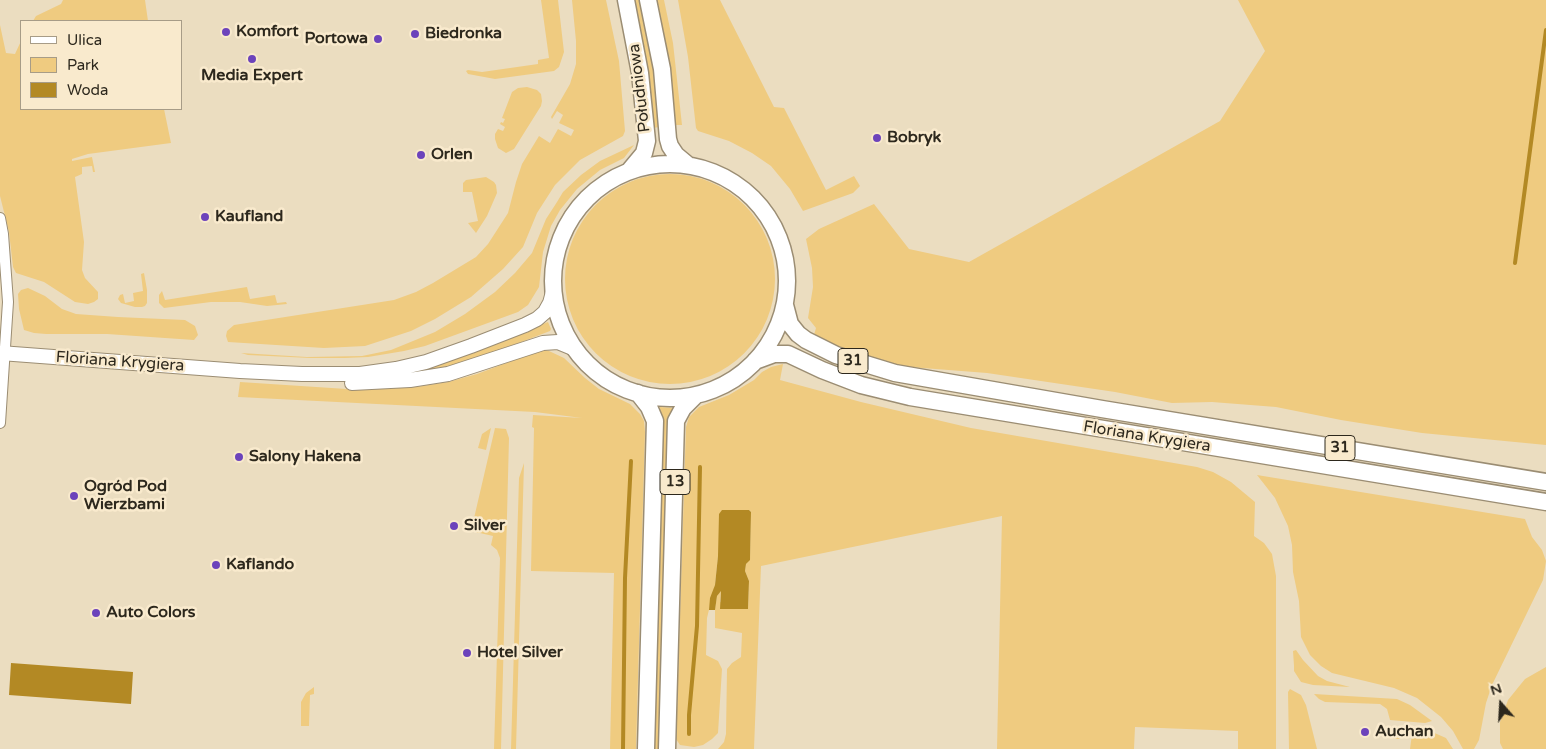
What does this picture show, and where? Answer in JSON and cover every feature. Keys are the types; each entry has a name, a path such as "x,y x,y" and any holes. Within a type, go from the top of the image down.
{"main road":[{"name":"Południowa","path":"626,0 637,50 647,140 644,153 629,171"},
{"name":"Południowa","path":"648,0 662,69 668,139 676,155 688,165"},
{"path":"629,171 658,164 688,165"},
{"name":"13","path":"629,171 595,190 581,204 570,220 561,237 555,256 552,275 553,292 560,324 575,349 587,364 602,377 619,387 638,394 667,398 696,395 715,389 732,380 755,361 773,337 781,320 785,305 786,261 778,233 768,216 749,194 733,182 716,172 688,165"},
{"name":"Floriana Krygiera","path":"785,305 790,324 806,340 836,355 896,373 1093,408 1546,482"},
{"name":"Floriana Krygiera","path":"755,361 774,354 788,354 861,385 910,397 1546,502"},
{"name":"13","path":"638,394 649,407 655,421 646,749"},
{"name":"13","path":"667,749 676,421 683,408 696,395"}],"street":[{"path":"0,218 8,302 2,353 0,423"},
{"name":"Floriana Krygiera","path":"2,353 240,371 360,374 426,362 537,319 548,307 553,292"},
{"name":"Floriana Krygiera","path":"240,371 284,380 359,383 410,380 462,370 543,343 558,342 575,349"}],"green space":[{"path":"63,0 145,0 148,20 34,20 36,16 61,4"},
{"path":"541,0 558,0 564,52 559,67 554,71 495,79 468,74 466,71 468,70 482,72 538,64 538,60 549,58"},
{"path":"572,0 606,0 619,61 625,131 623,136 580,160 555,185 537,213 523,247 503,269 471,297 435,319 411,331 365,346 324,348 228,342 227,331 234,325 394,300 416,292 476,257 488,244 508,213 522,164 539,136 550,143 558,129 571,136 574,130 559,123 563,115 557,111 552,119 551,117 570,84 576,64"},
{"path":"634,0 640,0 644,14 652,57 659,127 653,128 646,57"},
{"path":"657,0 664,0 673,43 682,125 675,125 667,49"},
{"path":"678,0 720,0 774,107 784,108 826,190 854,176 860,186 853,193 803,211 790,189 771,166 729,141 698,131 696,128 688,57"},
{"path":"1238,0 1546,0 1546,445 1422,433 1276,407 1212,402 1172,403 1115,392 987,373 897,366 838,348 814,335 816,328 808,318 813,287 812,268 806,239 819,229 874,204 909,249 969,262 1220,121 1265,51"},
{"path":"0,25 6,53 15,54 20,43 20,110 164,110 171,143 88,154 72,159 72,161 92,157 95,172 93,172 92,166 82,167 82,174 75,177 84,242 82,270 85,278 98,292 98,299 94,302 88,304 75,302 44,282 16,273 13,267 9,232 0,196"},
{"path":"527,87 537,90 541,94 541,106 514,149 506,153 498,148 495,134 498,129 503,131 505,127 500,124 505,119 502,118 512,92 518,88"},
{"path":"634,145 624,158 600,170 577,189 560,210 551,226 543,252 539,287 528,305 518,312 425,346 368,357 310,358 241,353 307,357 362,356 391,350 435,332 465,314 495,292 515,273 532,253 546,219 563,192 581,175 600,161"},
{"path":"660,174 680,174 701,178 720,186 729,191 751,212 763,229 771,248 775,279 771,310 763,329 758,338 737,360 720,372 701,380 680,384 660,384 639,380 611,367 582,338 569,310 565,289 565,269 569,248 582,220 611,191 639,178"},
{"path":"486,177 494,182 497,193 487,216 476,233 468,223 478,221 472,192 463,192 463,183 466,180"},
{"path":"144,273 147,290 147,303 145,306 135,307 121,303 118,299 120,295 123,294 125,303 134,301 133,293 143,291 141,274"},
{"path":"247,287 250,299 275,295 277,303 286,302 287,304 267,306 240,302 211,302 164,308 159,303 159,295 162,291 165,300"},
{"path":"28,288 45,296 62,309 76,314 185,320 195,326 198,335 194,340 107,334 34,333 24,330 19,309 18,294 21,290"},
{"path":"548,322 550,331 490,354 450,366 412,372 458,356"},
{"path":"541,350 549,351 564,358 599,389 630,404 644,421 636,749 610,749 614,573 531,571 533,415 582,418 535,412 238,397 240,382 362,390 416,387 448,382 477,374"},
{"path":"783,364 780,380 861,402 971,428 1197,467 1213,472 1231,482 1255,502 1254,536 1264,543 1272,554 1276,576 1276,749 1238,749 1238,731 1135,727 1134,749 997,749 1002,516 761,566 754,749 718,749 724,742 726,734 727,669 741,657 742,633 715,628 715,609 717,596 721,590 720,602 748,609 749,581 745,571 746,564 750,559 751,512 749,510 718,556 715,585 707,618 706,655 718,661 722,669 718,733 703,745 694,747 680,745 676,739 686,427 689,417 699,407 729,395 754,380 762,372"},
{"path":"660,407 674,408 660,749 653,749 658,410"},
{"path":"491,428 486,450 478,448 482,434"},
{"path":"495,428 506,429 509,438 501,749 494,749 500,558 497,550 491,545 493,536 471,531"},
{"path":"524,463 516,749 511,749 519,478"},
{"path":"1257,475 1525,519 1532,537 1542,550 1546,561 1543,580 1492,685 1486,703 1479,740 1474,749 1463,749 1453,731 1441,717 1417,698 1394,688 1332,673 1321,666 1310,655 1301,637 1299,601 1293,572 1292,545 1288,526 1275,498"},
{"path":"1296,650 1318,676 1327,681 1350,687 1313,685 1301,682 1294,671 1293,651"},
{"path":"1546,667 1546,749 1503,749 1500,743 1500,722 1508,700 1525,679"},
{"path":"314,687 314,694 310,695 309,726 301,726 301,702 306,693"},
{"path":"1290,689 1301,695 1306,705 1317,749 1289,749 1288,692"},
{"path":"1314,694 1397,699 1410,705 1432,721 1425,723 1390,720 1387,709 1380,704 1325,702"},
{"path":"1389,727 1399,728 1402,731 1402,737 1399,739 1388,738"},
{"path":"1420,730 1430,731 1446,738 1453,749 1410,749 1412,734"}],"water":[{"path":"722,510 749,510 751,512 750,560 746,564 745,571 749,581 748,609 720,609 721,591 717,596 715,610 709,610 710,598 715,585 719,514"},
{"path":"11,663 133,672 131,704 9,695"}],"waterway":[{"path":"1515,263 1546,30"},
{"path":"623,749 625,578 631,461"},
{"path":"689,734 697,626 700,467"}],"place":[{"name":"Komfort","path":"226,32"},
{"name":"Biedronka","path":"415,34"},
{"name":"Portowa","path":"378,39"},
{"name":"Media Expert","path":"252,59"},
{"name":"Bobryk","path":"877,138"},
{"name":"Orlen","path":"421,155"},
{"name":"Kaufland","path":"205,217"},
{"name":"Salony Hakena","path":"239,457"},
{"name":"Ogród Pod Wierzbami","path":"74,496"},
{"name":"Silver","path":"454,526"},
{"name":"Kaflando","path":"216,565"},
{"name":"Auto Colors","path":"96,613"},
{"name":"Hotel Silver","path":"467,653"},
{"name":"Auchan","path":"1365,732"}]}
